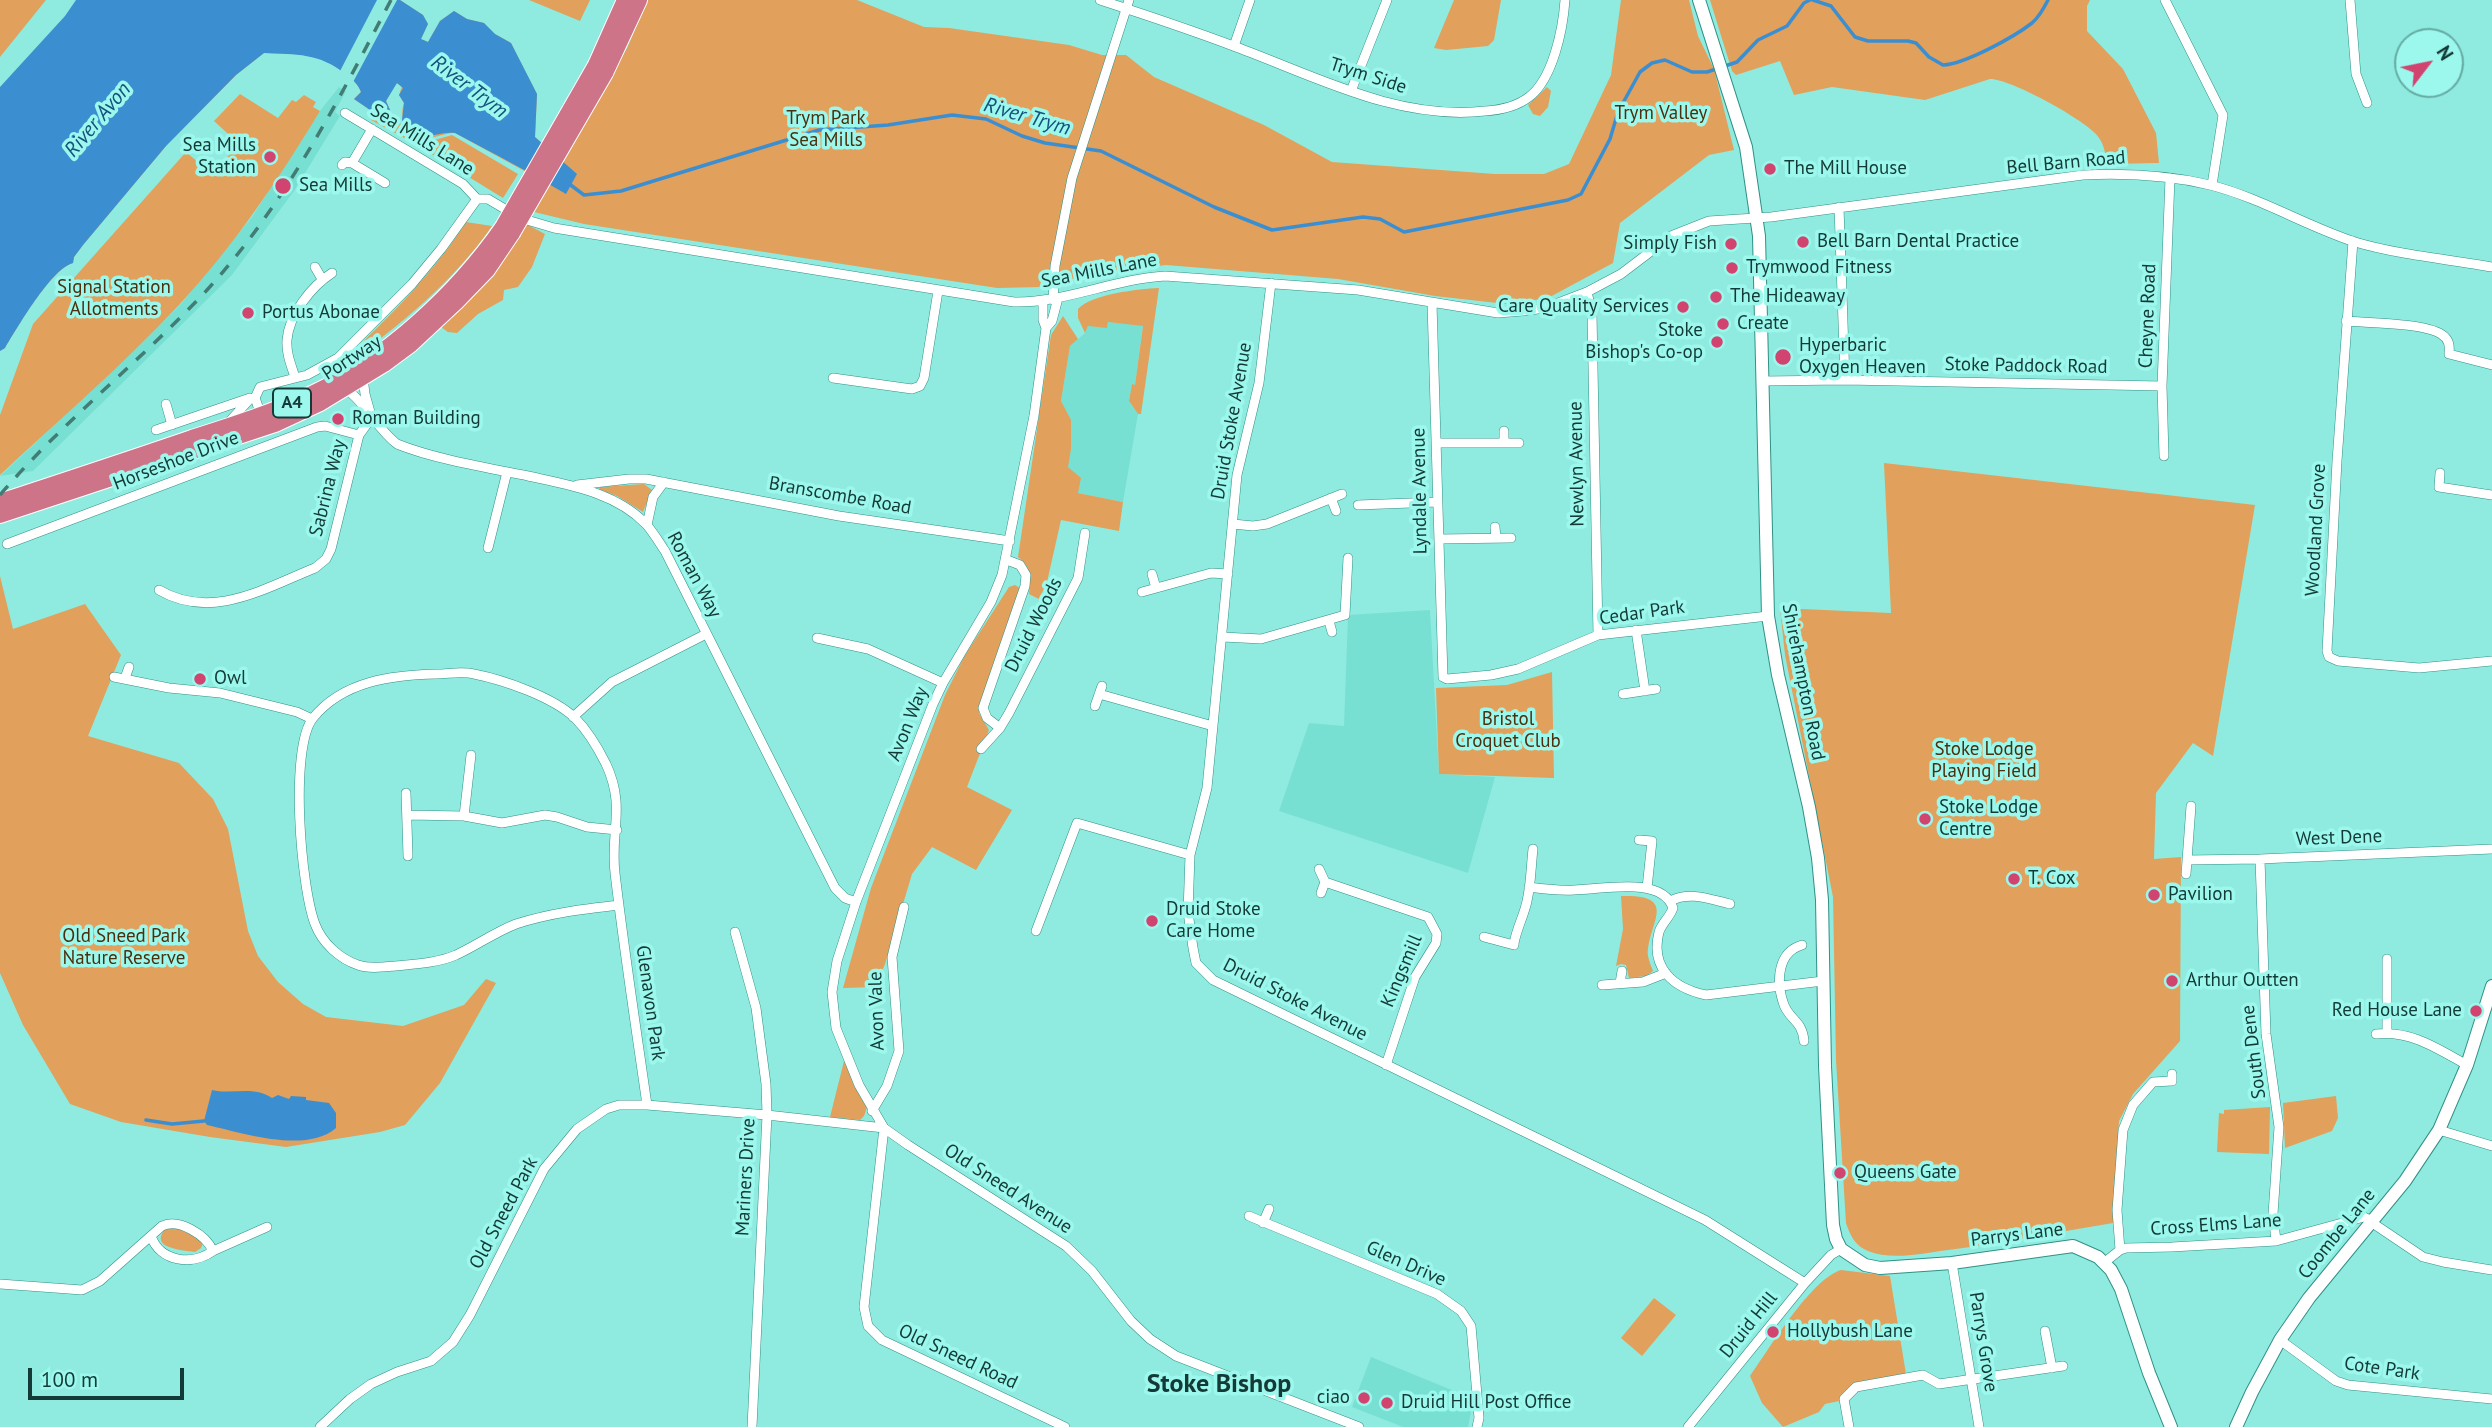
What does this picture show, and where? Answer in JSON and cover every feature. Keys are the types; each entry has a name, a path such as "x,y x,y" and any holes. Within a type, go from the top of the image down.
{"highway":[{"name":"Portway","path":"601,69 625,0"},
{"name":"Portway","path":"0,502 31,498 275,424 346,389 411,344 486,270 639,0"},
{"name":"Portway","path":"0,515 31,498 261,415 314,393 349,374 405,332 448,295 508,230"}],"main road":[{"name":"Shirehampton Road","path":"1699,0 1746,147 1756,217 1761,275 1768,616 1778,675 1818,858 1822,900 1833,1225 1841,1250"},
{"name":"Coombe Lane","path":"2236,1427 2280,1340 2309,1298 2405,1181 2439,1130 2467,1065 2492,986"},
{"name":"Parrys Lane","path":"1841,1250 1865,1265 1880,1268 1952,1263 2073,1247 2085,1250 2105,1262"},
{"path":"2105,1262 2121,1289 2149,1373 2171,1427"}],"street":[{"name":"Trym Side","path":"1100,0 1128,4 1351,91 1423,110 1470,113 1509,108 1528,98 1544,82 1553,58 1565,0"},
{"path":"1234,46 1250,0"},
{"path":"1351,91 1387,0"},
{"path":"2165,0 2223,115 2212,185"},
{"path":"2350,0 2356,74 2367,103"},
{"path":"1052,299 1055,266 1079,153 1128,4"},
{"name":"Sea Mills Lane","path":"345,113 463,184 477,199"},
{"path":"352,163 372,129"},
{"path":"342,165 345,162 352,163 384,183"},
{"name":"Bell Barn Road","path":"1756,217 2083,175 2171,178 2212,185 2353,241 2383,249 2492,267"},
{"name":"Cheyne Road","path":"2164,456 2162,386 2171,178"},
{"name":"Sea Mills Lane","path":"156,430 253,394 260,387 307,375 338,358 385,312 441,249 477,199 488,199 520,218 554,228 1014,302 1052,299 1145,277 1185,276 1357,290 1498,313 1545,308 1587,292 1622,274 1684,229 1709,221 1756,217"},
{"path":"1839,207 1845,380"},
{"name":"Woodland Grove","path":"2353,241 2333,542 2329,657 2338,661 2419,668 2492,661"},
{"path":"315,267 322,279"},
{"path":"295,377 287,349 289,330 302,305 322,279 332,273"},
{"name":"Druid Stoke Avenue","path":"1271,283 1259,383 1237,475 1207,788 1190,855 1188,912 1196,963 1213,980 1705,1220 1805,1283"},
{"path":"841,391 838,379 912,389 920,386 924,378 938,291"},
{"name":"Newlyn Avenue","path":"1587,292 1592,313 1598,635"},
{"name":"Avon Way","path":"1046,328 1052,321 1052,299"},
{"name":"Avon Way","path":"884,1128 872,1111 836,1028 832,1003 837,961 856,902 943,683 991,602 1007,560 1034,416 1046,328 1043,320 1052,299"},
{"name":"Lyndale Avenue","path":"1432,303 1443,677"},
{"path":"2346,321 2428,329 2445,338 2450,344 2449,354 2490,361"},
{"path":"363,377 372,417"},
{"name":"Stoke Paddock Road","path":"1763,381 2162,386"},
{"name":"Roman Way","path":"346,389 354,394 387,436 407,448 574,486 603,496 627,509 647,525 665,551 835,888 845,898 856,902"},
{"path":"223,428 253,394 261,415"},
{"path":"166,404 172,425"},
{"name":"Sabrina Way","path":"159,590 195,604 228,601 322,564 331,549 359,435 372,417"},
{"name":"Horseshoe Drive","path":"7,544 317,427 325,426 359,435"},
{"path":"1504,431 1504,442"},
{"path":"1437,443 1520,443"},
{"path":"488,548 507,472"},
{"path":"2440,473 2439,487 2492,495"},
{"name":"Branscombe Road","path":"574,486 629,479 664,481 839,516 1010,541"},
{"path":"647,525 653,497 664,481"},
{"path":"1233,524 1267,524 1342,494"},
{"path":"1331,498 1336,510"},
{"path":"1358,505 1437,502"},
{"path":"1369,505 1369,518"},
{"path":"1495,527 1496,538"},
{"name":"Druid Woods","path":"981,749 1000,728 1078,578 1086,533"},
{"path":"1439,539 1511,538"},
{"path":"1223,638 1261,639 1345,615 1348,558"},
{"name":"Druid Woods","path":"1000,728 987,718 983,708 1025,586 1026,575 1020,565 1007,560"},
{"path":"1142,592 1210,573 1228,574"},
{"path":"1152,574 1156,587"},
{"name":"Cedar Park","path":"1443,677 1447,679 1491,675 1518,669 1598,635 1768,616"},
{"path":"1329,621 1332,632"},
{"path":"1636,630 1645,691"},
{"path":"573,717 612,682 706,634"},
{"path":"817,638 867,649 943,683"},
{"path":"125,678 129,667"},
{"name":"Glenavon Park","path":"312,719 332,700 356,686 380,679 419,674 471,673 528,691 573,717 587,732 607,766 616,795 614,862 647,1105"},
{"path":"114,677 170,688 220,693 297,712 312,719 306,733 300,792 300,833 308,897 315,926 324,942 341,957 361,967 414,964 452,957 514,925 574,910 619,905"},
{"path":"1095,706 1101,690 1213,726"},
{"path":"1623,694 1656,690"},
{"path":"464,816 471,755"},
{"path":"406,793 408,856"},
{"path":"2186,874 2192,806"},
{"path":"407,815 464,816 502,823 545,816 587,827 617,830"},
{"path":"1036,931 1077,822 1190,855"},
{"path":"1639,840 1652,841 1647,888"},
{"path":"1484,937 1514,945 1530,887 1533,849"},
{"name":"West Dene","path":"2187,860 2492,849"},
{"name":"South Dene","path":"2260,859 2266,1034 2279,1127 2273,1214 2276,1241"},
{"path":"1319,869 1325,882 1321,893"},
{"name":"Kingsmill","path":"1325,882 1428,917 1434,924 1436,943 1415,977 1385,1065"},
{"path":"1530,887 1572,891 1647,888 1663,895 1670,901 1672,911 1660,932 1657,953 1666,973 1676,984 1689,991 1706,995 1823,981"},
{"path":"1670,901 1690,895 1730,904"},
{"name":"Avon Vale","path":"872,1111 887,1086 899,1052 892,957 904,907"},
{"name":"Mariners Drive","path":"735,932 756,1008 766,1084 767,1115 751,1427"},
{"path":"1802,945 1788,952 1779,974 1783,1002 1788,1013 1803,1029 1804,1041"},
{"path":"2387,959 2387,1032"},
{"path":"1620,984 1622,971"},
{"path":"1602,985 1643,982 1666,973"},
{"path":"2387,974 2399,974"},
{"path":"2376,1034 2387,1032 2423,1040 2467,1065"},
{"path":"2105,1262 2120,1250 2117,1210 2123,1130 2133,1105 2153,1082 2172,1081 2172,1074"},
{"name":"Old Sneed Park","path":"320,1427 349,1399 371,1384 431,1361 453,1342 470,1315 544,1169 577,1129 606,1109 619,1105 647,1105 884,1128"},
{"name":"Old Sneed Road","path":"884,1128 864,1307 868,1326 882,1340 1065,1427"},
{"name":"Old Sneed Avenue","path":"884,1128 1066,1246 1092,1271 1131,1321 1176,1356 1359,1427"},
{"path":"2439,1130 2492,1146"},
{"path":"1263,1223 1269,1209"},
{"name":"Glen Drive","path":"1249,1216 1437,1294 1461,1311 1471,1326 1479,1418 1477,1427"},
{"name":"Cross Elms Lane","path":"2120,1250 2276,1241 2364,1217 2372,1222"},
{"path":"2372,1222 2423,1257 2492,1270"},
{"path":"0,1284 82,1290 100,1281 162,1226 169,1223 203,1237 213,1251"},
{"path":"151,1236 158,1250 166,1256 180,1260 203,1257 267,1227"},
{"name":"Druid Hill","path":"1688,1427 1805,1283 1830,1255 1841,1250"},
{"name":"Parrys Grove","path":"1952,1263 1979,1427"},
{"path":"2045,1331 2052,1368"},
{"name":"Cote Park","path":"2280,1340 2336,1381 2348,1385 2492,1399"},
{"path":"1849,1427 1844,1399 1856,1387 1923,1375 1939,1384 2063,1366"}],"shaded area":[{"path":"339,87 346,91 335,112 340,116 294,191 232,275 33,471 0,476 180,305 252,217 320,111"},
{"path":"1108,322 1143,325 1135,385 1132,385 1129,401 1138,414 1123,502 1078,493 1067,467 1071,449 1061,401 1070,346 1085,333 1088,326 1107,327"},
{"path":"1430,610 1439,774 1495,777 1468,873 1279,811 1309,723 1344,726 1348,615"},
{"path":"1371,1357 1464,1395 1471,1412 1468,1427 1403,1427 1352,1407"}],"green space":[{"path":"0,0 46,0 0,57"},
{"name":"Trym Park Sea Mills","path":"400,0 423,15 428,24 421,39 428,42 440,21 454,11 467,19 484,23 495,34 511,43 537,94 535,137 563,163 627,48 648,0 857,0 924,27 1069,45 1102,55 1126,55 1154,77 1264,125 1332,162 1495,174 1544,174 1569,164 1611,75 1621,0 1689,0 1698,36 1714,69 1734,150 1709,155 1620,223 1613,263 1548,298 1506,304 1435,296 1338,279 1166,265 1096,273 1041,287 997,288 584,224 534,212 550,185 455,133 430,137 414,133 406,126 402,115 404,103 399,95 402,86 396,83 386,101 390,110 383,114 373,112 354,99 361,92 355,82 326,61 307,55 264,53 236,75 166,146 83,245 73,263 45,287 5,348 0,351 210,27"},
{"path":"529,0 590,0 580,21"},
{"path":"1454,0 1501,0 1494,40 1488,46 1446,50 1434,48"},
{"name":"Trym Valley","path":"1710,0 2090,0 2087,6 2087,31 2123,69 2156,133 2159,163 2107,164 2101,141 2088,127 2045,100 2000,81 1990,79 1925,100 1832,87 1794,95 1780,61 1736,75 1732,71"},
{"path":"1547,87 1551,91 1548,107 1540,116 1533,114 1528,105"},
{"name":"Signal Station Allotments","path":"240,94 278,118 292,100 296,102 304,95 316,102 313,107 320,111 254,212 199,283 136,349 0,475 0,415 33,324 186,152 212,174 239,144 214,121"},
{"path":"374,114 391,117 424,140 431,141 452,135 518,174 503,198 371,120"},
{"path":"466,222 492,226 478,246 425,301 345,364 344,360 424,278"},
{"path":"528,225 545,234 532,267 518,287 504,290 503,300 478,314 457,333 448,332 441,327 471,299 522,228"},
{"path":"1159,288 1141,414 1138,414 1129,401 1132,384 1135,385 1143,326 1108,322 1107,328 1088,326 1085,333 1078,318 1078,309 1104,296"},
{"path":"1063,316 1078,339 1070,346 1061,401 1071,420 1068,467 1081,478 1078,493 1123,502 1119,531 1061,520 1047,582 1039,599 1029,594 1029,573 1018,557 1051,335"},
{"name":"Stoke Lodge Playing Field","path":"1884,463 2255,505 2213,756 2193,743 2156,793 2154,859 2181,857 2180,1041 2133,1094 2119,1121 2113,1223 1897,1256 1863,1249 1854,1240 1846,1223 1836,1060 1833,897 1785,655 1780,608 1891,613"},
{"path":"644,484 652,490 643,512 617,496 599,489 600,487"},
{"name":"Old Sneed Park Nature Reserve","path":"0,576 13,629 85,604 121,655 88,736 179,763 213,799 228,829 248,931 258,956 278,982 303,1004 326,1017 403,1026 464,1005 486,979 496,983 440,1083 405,1125 380,1132 286,1147 121,1122 70,1104 23,1025 0,973"},
{"path":"1015,585 1021,589 979,713 989,730 967,787 1012,810 976,870 932,847 912,874 885,964 875,987 843,988 871,888 945,695 965,655 1009,587"},
{"name":"Bristol Croquet Club","path":"1552,672 1554,778 1439,774 1436,688 1507,685"},
{"path":"1621,896 1651,900 1656,906 1657,914 1648,956 1653,971 1646,976 1629,978 1626,965 1616,966 1623,929"},
{"path":"844,1061 867,1107 860,1120 830,1117"},
{"path":"2336,1096 2338,1118 2332,1131 2285,1148 2283,1103"},
{"path":"2270,1107 2269,1154 2217,1152 2219,1113 2224,1114 2224,1110"},
{"path":"175,1226 200,1239 203,1243 201,1248 195,1252 164,1244 161,1240 166,1228"},
{"path":"1841,1270 1890,1276 1906,1374 1850,1386 1840,1396 1839,1401 1825,1404 1819,1412 1783,1427 1762,1403 1750,1376 1804,1301 1829,1276"},
{"path":"1654,1298 1676,1315 1642,1356 1621,1338"}],"water":[{"name":"River Avon","path":"76,0 400,0 423,15 428,24 421,39 428,42 440,21 454,11 467,19 484,23 495,34 511,43 537,94 535,137 577,174 566,194 455,133 427,136 414,134 402,120 404,103 399,95 403,88 397,83 386,101 390,110 383,114 373,112 354,99 361,92 351,79 326,62 307,56 264,53 236,75 166,146 83,245 73,263 45,287 5,348 0,351 0,87 65,16"},
{"path":"212,1090 250,1091 272,1098 278,1095 289,1099 291,1096 306,1097 306,1100 329,1103 336,1113 336,1128 323,1136 291,1141 207,1125 204,1121"}],"pier":[{"path":"377,0 397,0 352,84 339,73"}],"waterway":[{"name":"River Trym","path":"568,183 584,195 621,191 819,130 888,125 952,115 986,119 1022,136 1045,143 1101,151 1214,207 1272,230 1363,217 1380,219 1404,232 1568,200 1581,194 1610,139 1618,112 1640,72 1652,63 1665,60 1692,72 1707,72 1737,62 1758,40 1787,26 1804,3 1810,0"},
{"name":"River Trym","path":"1813,0 1831,6 1855,37 1868,41 1916,43 1929,57 1943,65 1976,55 2024,29 2035,21 2048,0"},
{"path":"146,1120 172,1124 204,1121"}],"railway":[{"path":"0,495 50,442 182,316 235,257 286,188 351,76 391,0"}],"place":[{"name":"Sea Mills Station","path":"270,157"},
{"name":"The Mill House","path":"1770,169"},
{"name":"Sea Mills","path":"283,186"},
{"name":"Bell Barn Dental Practice","path":"1803,242"},
{"name":"Simply Fish","path":"1731,244"},
{"name":"Trymwood Fitness","path":"1732,268"},
{"name":"The Hideaway","path":"1716,297"},
{"name":"Care Quality Services","path":"1683,307"},
{"name":"Portus Abonae","path":"248,313"},
{"name":"Create","path":"1723,324"},
{"name":"Stoke Bishop's Co-op","path":"1717,342"},
{"name":"Hyperbaric Oxygen Heaven","path":"1783,357"},
{"name":"Roman Building","path":"338,419"},
{"name":"Owl","path":"200,679"},
{"name":"Stoke Lodge Centre","path":"1925,819"},
{"name":"T. Cox","path":"2014,879"},
{"name":"Pavilion","path":"2154,895"},
{"name":"Druid Stoke Care Home","path":"1152,921"},
{"name":"Arthur Outten","path":"2172,981"},
{"name":"Red House Lane","path":"2476,1011"},
{"name":"Queens Gate","path":"1840,1173"},
{"name":"Hollybush Lane","path":"1773,1332"},
{"name":"ciao","path":"1364,1398"},
{"name":"Druid Hill Post Office","path":"1387,1403"}],"district":[{"name":"Stoke Bishop","path":"1219,1385"}]}
